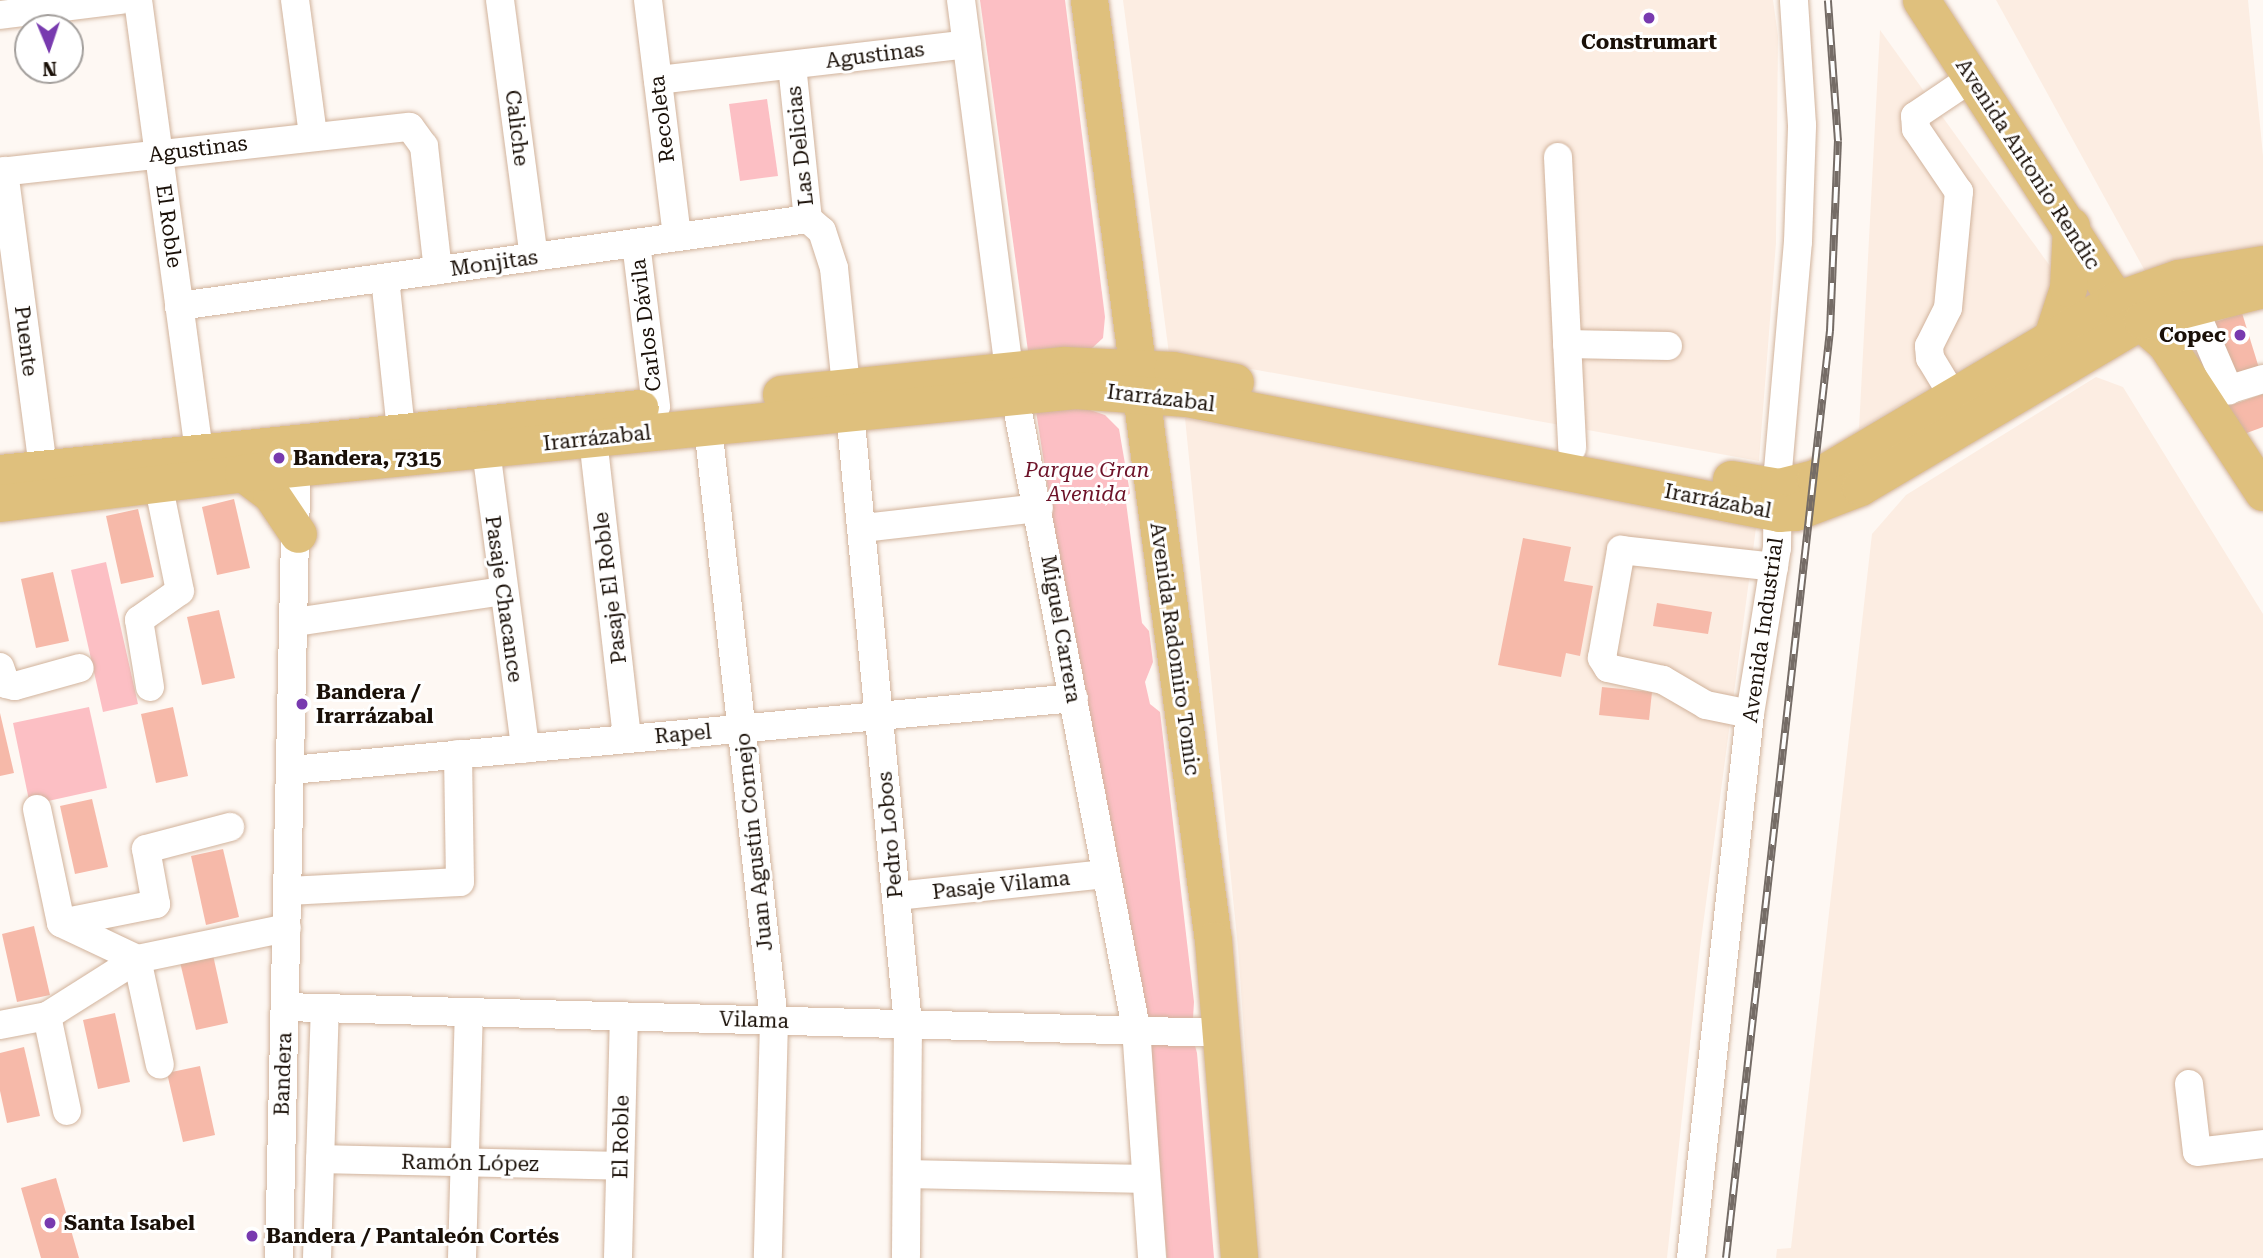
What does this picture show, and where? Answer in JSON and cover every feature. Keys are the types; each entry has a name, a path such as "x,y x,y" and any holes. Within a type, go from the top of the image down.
{"main road":[{"name":"Avenida Radomiro Tomic","path":"1089,0 1222,1033 1239,1258"},
{"name":"Avenida Antonio Rendic","path":"1921,0 2263,515"},
{"path":"2052,337 2068,288 2071,225"},
{"name":"Irarrázabal","path":"0,503 243,473 298,455 401,431 656,407 848,400 1012,382 1138,380 1186,372 1572,448 1812,508 1860,486 2178,278 2263,264"},
{"name":"Irarrázabal","path":"1138,380 1187,398 1779,500 2052,337 2129,310 2192,304 2263,289"},
{"name":"Avenida Antonio Rendic","path":"2129,310 2215,394 2260,480"},
{"name":"Irarrázabal","path":"0,474 199,451 298,455 486,450 708,427 848,400"},
{"path":"243,473 271,494 298,534"}],"street":[{"path":"0,15 121,0"},
{"name":"El Roble","path":"138,0 199,451"},
{"path":"296,0 313,135"},
{"name":"Caliche","path":"500,0 534,257"},
{"name":"Recoleta","path":"648,0 677,237"},
{"name":"Miguel Carrera","path":"961,0 1012,382 1039,508 1136,1028 1152,1258"},
{"name":"Avenida Industrial","path":"1691,1258 1750,715 1774,567 1802,125 1794,0"},
{"name":"Agustinas","path":"658,80 967,44"},
{"name":"Las Delicias","path":"792,65 808,219 822,231 834,268 848,400"},
{"path":"1953,396 1930,358 1929,346 1948,308 1959,192 1916,129 1915,116 1973,77"},
{"name":"Agustinas","path":"2,172 397,125 410,127 423,140 438,270"},
{"path":"1558,157 1572,448"},
{"name":"Puente","path":"2,172 43,468"},
{"name":"Monjitas","path":"180,306 808,219"},
{"name":"Carlos Dávila","path":"636,243 656,407"},
{"path":"385,278 401,431"},
{"path":"2192,304 2215,394 2261,384"},
{"path":"1567,344 1668,346"},
{"name":"Pedro Lobos","path":"848,400 863,528 908,1024 905,1258"},
{"name":"Juan Agustín Cornejo","path":"708,427 774,1021 768,1258"},
{"name":"Pasaje El Roble","path":"593,439 627,738"},
{"name":"Pasaje Chacance","path":"486,450 502,591 525,748"},
{"name":"Bandera","path":"279,1258 298,455"},
{"path":"150,687 139,620 180,591 158,483"},
{"path":"863,528 1039,508"},
{"path":"1750,715 1706,705 1662,680 1608,668 1602,658 1621,550 1774,567"},
{"path":"295,622 502,591"},
{"path":"0,667 6,684 15,685 80,668"},
{"name":"Rapel","path":"292,770 1074,698"},
{"path":"288,891 460,882 458,754"},
{"path":"37,810 61,923"},
{"path":"61,923 156,904 146,849 230,827"},
{"name":"Pasaje Vilama","path":"895,896 1106,874"},
{"path":"61,923 136,959"},
{"path":"0,1025 47,1016 136,959 287,928"},
{"path":"136,959 160,1065"},
{"name":"Vilama","path":"285,1007 1136,1028 1222,1033"},
{"name":"Bandera","path":"317,1258 325,1008"},
{"path":"463,1258 469,1013"},
{"path":"47,1016 67,1111"},
{"name":"El Roble","path":"618,1258 624,1017"},
{"path":"2189,1084 2197,1152 2263,1144"},
{"name":"Ramón López","path":"320,1159 620,1166"},
{"path":"907,1174 1146,1179"}],"shaded area":[{"path":"1123,0 1773,0 1778,36 1776,243 1759,461 1169,354"},
{"path":"1996,0 2248,0 2263,156 2263,246 2145,271"},
{"path":"1880,30 2060,280 2039,322 1859,429"},
{"path":"2096,377 2123,387 2263,614 2263,1258 1776,1258 1777,1249 1791,1248 1872,534 1906,495"},
{"path":"1185,418 1756,528 1700,948 1667,1258 1260,1258 1238,948"}],"green space":[{"path":"980,0 1065,0 1105,317 1103,338 1090,350 1028,351"},
{"path":"767,99 778,176 740,181 729,104"},
{"name":"Parque Gran Avenida","path":"1075,405 1105,415 1119,429 1130,493 1126,502 1142,623 1149,631 1153,662 1145,682 1150,704 1160,712 1194,1002 1192,1035 1197,1053 1214,1258 1167,1258 1142,1027 1080,696 1036,411"},
{"path":"106,562 138,704 103,712 71,570"},
{"path":"89,707 107,788 30,805 13,723"}],"building":[{"path":"2242,313 2259,368 2232,376 2215,322"},
{"path":"2263,394 2263,427 2236,437 2226,407"},
{"path":"234,499 250,568 217,575 202,507"},
{"path":"138,509 154,577 121,584 106,516"},
{"path":"1523,538 1571,547 1564,581 1593,586 1580,656 1566,653 1561,677 1498,665"},
{"path":"53,572 69,641 36,648 21,579"},
{"path":"1657,603 1712,612 1708,634 1653,626"},
{"path":"219,610 235,678 202,685 187,617"},
{"path":"1602,687 1652,692 1649,720 1599,715"},
{"path":"173,707 188,776 156,783 141,714"},
{"path":"0,713 14,773 0,776"},
{"path":"92,799 108,867 75,874 60,806"},
{"path":"223,849 239,917 206,925 191,856"},
{"path":"34,926 50,995 17,1002 2,934"},
{"path":"213,955 228,1023 196,1030 180,962"},
{"path":"115,1013 130,1082 98,1089 83,1020"},
{"path":"24,1047 40,1116 7,1123 0,1091 0,1053"},
{"path":"200,1066 215,1135 183,1142 167,1073"},
{"name":"Santa Isabel","path":"56,1178 79,1258 41,1258 21,1188"}],"railway":[{"path":"1726,1258 1830,331 1838,141 1828,0"}],"place":[{"name":"Construmart","path":"1649,18"},
{"name":"Copec","path":"2240,335"},
{"name":"Bandera, 7315","path":"279,458"},
{"name":"Bandera / Irarrázabal","path":"302,704"},
{"name":"Santa Isabel","path":"50,1223"},
{"name":"Bandera / Pantaleón Cortés","path":"252,1236"}]}
